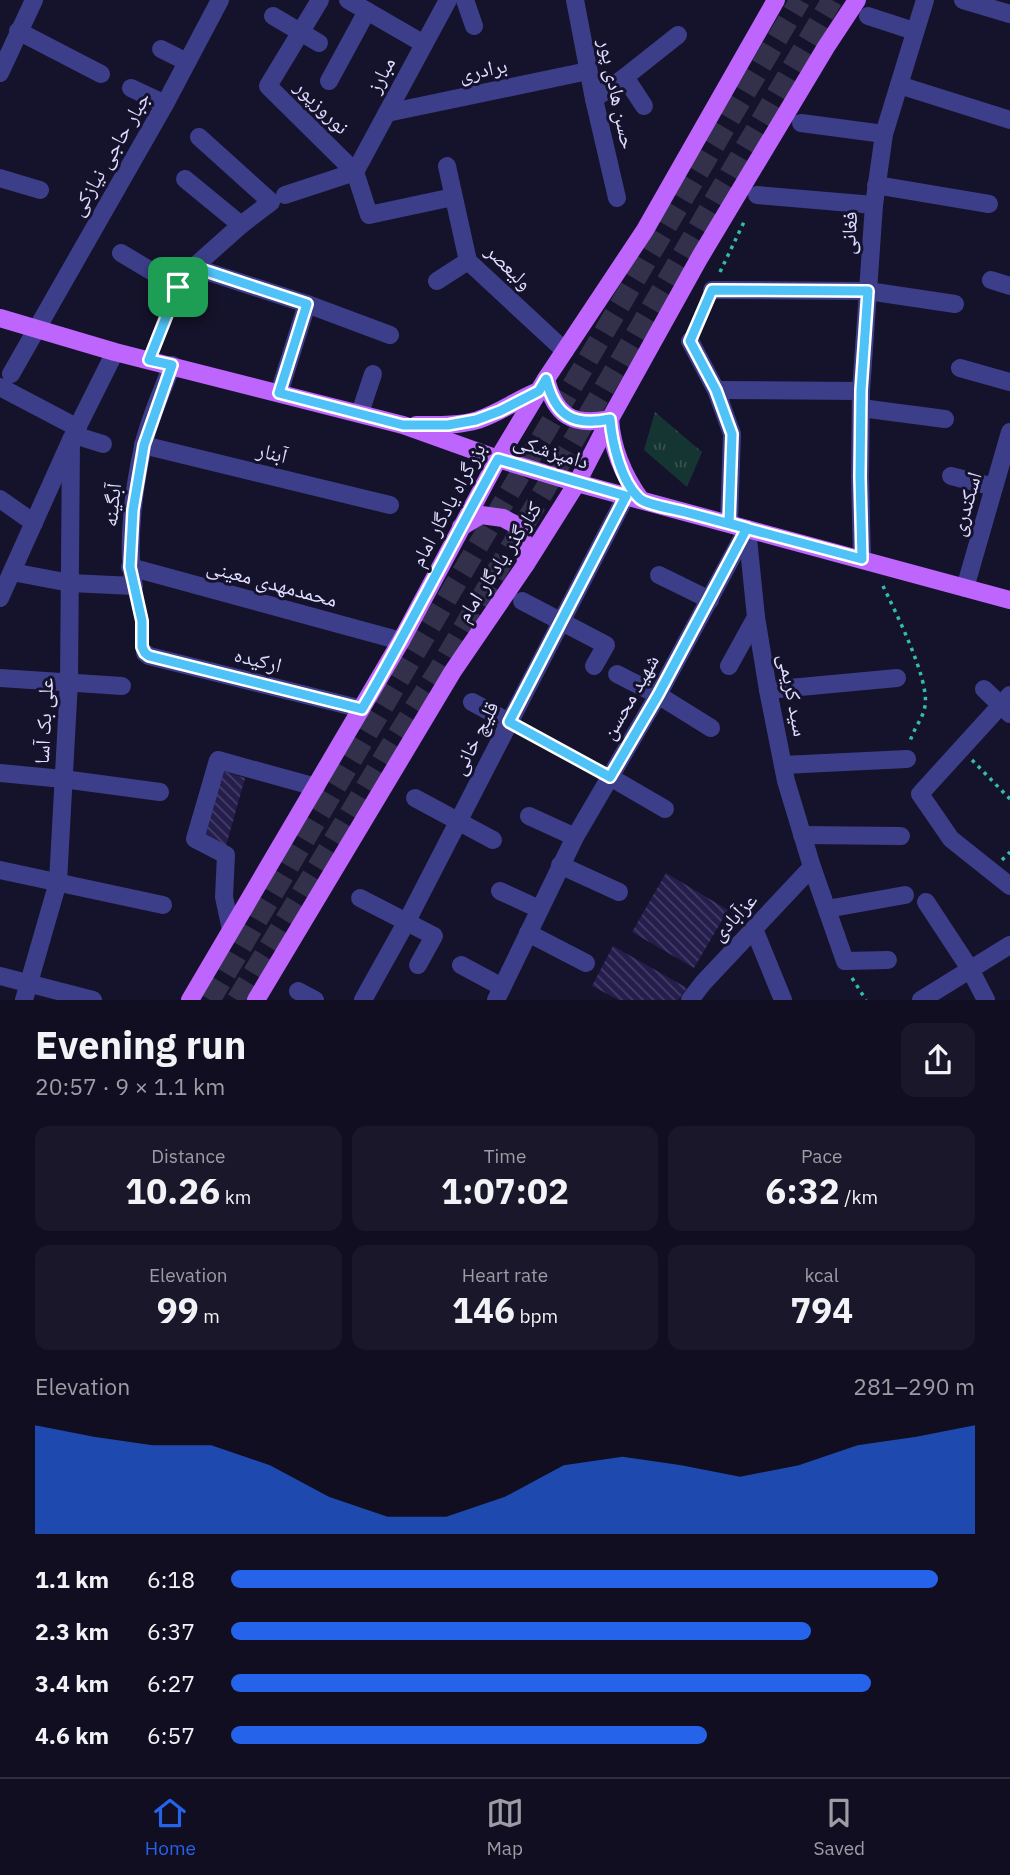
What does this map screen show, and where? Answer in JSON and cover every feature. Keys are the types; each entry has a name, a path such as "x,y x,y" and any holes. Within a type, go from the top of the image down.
{"main road":[{"name":"بزرگراه یادگار امام","path":"190,1000 401,641 498,459 543,385 645,230 776,0"},
{"name":"کنارگذر یادگار امام","path":"256,1000 453,671 577,483 700,257 857,0"},
{"name":"دامپزشکی","path":"0,318 115,352 403,425 498,459 577,483 1010,600"},
{"path":"403,425 448,425 476,420 500,411 543,385 559,409 569,417 596,422 610,419 611,437 633,498"},
{"path":"460,527 481,515 503,518 516,525 525,544 526,564"}],"street":[{"path":"0,73 34,0"},
{"name":"جبار حاجی نیازکی","path":"6,380 165,104 219,0"},
{"name":"نوروزپور","path":"320,0 268,86 355,173"},
{"path":"348,0 424,44"},
{"name":"مبارز","path":"355,173 448,0"},
{"path":"465,0 474,26"},
{"name":"حسن هادی پور","path":"575,0 617,198"},
{"name":"فغانی","path":"862,559 861,399 874,205 884,134 925,0"},
{"path":"962,0 1010,14"},
{"path":"329,81 367,11"},
{"path":"273,16 319,43"},
{"path":"868,16 914,31"},
{"path":"18,31 101,74"},
{"path":"594,99 678,34"},
{"path":"160,50 187,62"},
{"name":"برادری","path":"387,113 588,71"},
{"path":"625,77 644,106"},
{"path":"899,85 1010,120"},
{"path":"131,88 165,104"},
{"path":"801,123 884,134"},
{"path":"200,137 278,199"},
{"name":"ولیعصر","path":"447,166 468,261 565,351"},
{"path":"169,307 186,274 242,225 278,199 355,173 369,215 453,197"},
{"path":"0,178 40,190"},
{"path":"185,179 242,225"},
{"path":"877,185 989,204"},
{"path":"757,195 874,205"},
{"path":"121,253 178,287"},
{"path":"437,281 468,261"},
{"path":"194,267 390,335"},
{"path":"991,280 1010,286"},
{"path":"712,290 868,291 955,304"},
{"path":"279,393 307,304"},
{"path":"690,341 716,390 732,434 729,523"},
{"path":"0,598 115,352"},
{"name":"آبگینه","path":"134,586 130,567 133,510 144,445 172,365"},
{"path":"960,368 1010,382"},
{"path":"360,414 373,374"},
{"path":"6,380 75,434 103,444"},
{"path":"716,390 861,399 945,419"},
{"name":"اسکندری","path":"965,588 1010,432"},
{"name":"علی بک آسا","path":"27,992 58,882 69,682 75,434"},
{"name":"آبنار","path":"144,445 390,505"},
{"path":"951,476 994,487"},
{"name":"قلیچ خانی","path":"363,1000 407,921 562,622 633,498"},
{"path":"0,499 34,523"},
{"name":"شهید محسن","path":"499,993 560,865 658,695 747,528"},
{"name":"سید کریمی","path":"747,528 756,617 768,690 783,765 812,867 845,961 888,960"},
{"name":"محمدمهدی معینی","path":"130,567 401,641"},
{"path":"12,572 70,583 134,586"},
{"path":"659,575 710,600"},
{"path":"522,601 606,645 594,666"},
{"path":"729,666 756,617"},
{"name":"ارکیده","path":"145,653 362,709"},
{"path":"617,674 712,728"},
{"path":"0,678 122,686"},
{"path":"768,690 897,678"},
{"path":"984,689 1007,705 961,748 920,794 951,839 1010,886"},
{"path":"472,702 509,722"},
{"path":"783,765 907,759"},
{"path":"231,930 224,897 226,855 195,839 218,760 316,787"},
{"path":"0,773 160,792"},
{"path":"610,777 665,809"},
{"path":"415,799 493,840"},
{"path":"528,816 575,837"},
{"path":"802,835 901,836"},
{"path":"560,865 619,892"},
{"name":"عزآبادی","path":"691,999 812,867"},
{"path":"0,870 163,905"},
{"path":"500,891 540,909"},
{"path":"827,909 905,895"},
{"path":"360,898 434,936 418,965"},
{"path":"926,902 970,969 986,1000"},
{"path":"754,929 783,1000"},
{"path":"528,933 586,962"},
{"path":"921,1000 1010,945"},
{"path":"460,965 499,993"},
{"path":"0,976 27,992 93,1000"}],"path":[{"path":"690,341 757,195"},
{"path":"149,360 169,307"},
{"path":"134,586 142,621 142,647 145,653"},
{"path":"509,722 610,777"},
{"path":"961,748 1010,799"}],"green space":[{"path":"655,412 702,452 687,487 644,450"}],"building":[{"path":"223,771 245,778 226,846 204,839"},
{"path":"666,873 728,910 694,968 632,932"},
{"path":"613,946 687,988 678,1000 619,1000 592,986"}],"tunnel":[{"path":"210,1000 800,0"},
{"path":"237,1000 440,668 832,0"}],"route":[{"path":"178,287 149,360 172,365 144,445 133,510 130,567 142,621 142,647 149,656 362,709 498,459 626,496 509,722 610,777 658,695 747,528 729,523 732,434 716,390 690,341 712,290 868,291 861,390 862,559 729,523 641,500 627,481 617,456 611,437 610,419 596,422 569,417 551,399 546,379 539,391 500,411 476,420 448,425 403,425 279,393 307,304 194,267 178,287"}]}
